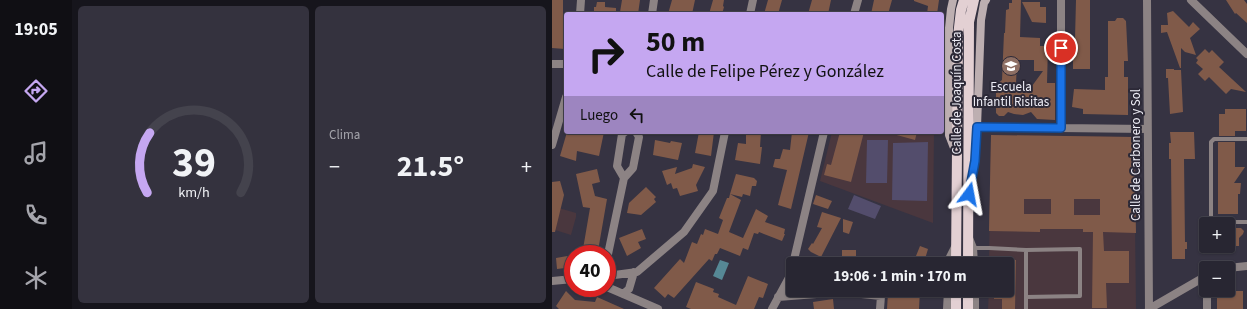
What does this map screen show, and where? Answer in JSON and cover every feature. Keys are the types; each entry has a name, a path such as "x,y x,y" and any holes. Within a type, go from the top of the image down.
{"main road":[{"name":"Calle de Joaquín Costa","path":"956,257 958,36 960,10 964,0"},
{"name":"Calle de Joaquín Costa","path":"968,257 969,22 974,0"},
{"path":"956,297 956,309"},
{"path":"968,297 968,309"}],"street":[{"path":"580,12 581,0"},
{"path":"652,12 654,0"},
{"path":"750,12 753,0"},
{"path":"855,12 858,0"},
{"path":"953,0 949,28 949,135 957,157"},
{"path":"969,194 975,161 981,20 984,3 986,0"},
{"path":"1061,0 1061,128"},
{"path":"1191,0 1247,54"},
{"name":"Calle de Carbonero y Sol","path":"1148,3 1147,129 1149,309"},
{"path":"552,64 564,64"},
{"path":"552,145 564,104"},
{"path":"977,127 1147,129"},
{"path":"622,134 617,166 624,178"},
{"path":"610,245 624,178 633,168 639,136 638,134"},
{"path":"616,275 637,272 684,232 712,191 724,134"},
{"path":"795,257 824,134"},
{"name":"Calle de Joaquín Costa","path":"968,236 974,248 974,257"},
{"name":"Calle de Joaquín Costa","path":"950,257 956,244"},
{"path":"1235,267 1247,266"},
{"path":"623,294 629,290 634,272"},
{"path":"552,281 564,280"},
{"path":"1149,309 1199,280"},
{"path":"772,309 786,283"},
{"path":"616,291 658,309"},
{"path":"778,298 842,292 881,296 880,309"},
{"path":"947,309 948,297"},
{"path":"975,297 975,309"},
{"path":"1207,297 1207,309"}],"lane":[{"path":"1247,139 1214,139 1211,142 1211,222 1247,222"},
{"path":"974,248 1026,250 1080,249 1080,296 1026,297"},
{"path":"1026,250 1026,309"}],"shaded area":[{"path":"832,134 934,134 933,223 820,181"},
{"path":"991,135 1134,137 1136,309 988,309 989,297 1014,297 1014,257 989,257"},
{"path":"867,140 888,140 887,183 866,183"},
{"path":"928,142 927,201 892,200 893,143"},
{"path":"854,195 881,206 875,219 848,209"},
{"path":"552,206 576,213 571,235 552,229"}],"water":[{"path":"720,260 729,263 722,280 713,276"}],"building":[{"path":"552,0 563,0 564,49 552,48"},
{"path":"622,0 640,0 638,12 620,12"},
{"path":"672,0 695,0 692,12 669,12"},
{"path":"713,0 724,0 723,12 710,12"},
{"path":"768,0 782,0 779,12 765,12"},
{"path":"812,0 831,0 828,12 809,12"},
{"path":"874,0 892,0 889,12 871,12"},
{"path":"939,0 937,12 927,12 928,6 914,1"},
{"path":"1012,0 1021,0 1020,37 1040,38 1040,46 1048,46 1047,83 1055,83 1055,120 1037,119 1031,112 1023,115 1008,112 1004,116 999,116 996,113 996,85 1002,80 1006,10 1009,9 1009,3 1012,3","holes":["1017,60 1034,60 1034,71 1043,71 1032,86 1016,84"]},
{"path":"1076,0 1090,0 1090,69 1073,69 1073,39 1075,39"},
{"path":"1226,0 1244,0 1247,4 1247,23 1236,13 1235,14"},
{"path":"597,2 605,2 605,7 616,8 616,12 594,12 594,7 596,7"},
{"path":"1022,2 1040,2 1040,7 1046,7 1046,23 1032,22"},
{"path":"1173,11 1189,27 1193,22 1200,29 1190,38 1196,55 1185,52 1181,48 1181,68 1167,32 1161,33 1161,25 1168,25 1167,13"},
{"path":"1117,18 1123,18 1126,21 1128,61 1124,61 1124,77 1128,77 1128,115 1083,114 1083,109 1072,107 1074,89 1105,90 1105,77 1108,77 1108,21 1115,21"},
{"path":"1205,49 1209,53 1212,50 1224,62 1219,67 1246,92 1231,89 1226,94 1209,77 1205,81 1198,74 1203,69 1196,63 1198,60 1196,58"},
{"path":"1166,69 1181,70 1183,112 1170,114"},
{"path":"1225,109 1246,109 1246,131 1235,131 1235,136 1219,136 1219,114 1225,114"},
{"path":"1170,132 1194,132 1195,159 1184,159 1185,242 1187,242 1185,259 1172,259 1171,159 1169,159 1169,143 1171,143"},
{"path":"566,134 604,134 599,156 577,151 576,161 560,156"},
{"path":"699,134 714,134 711,156 695,153"},
{"path":"746,134 761,134 760,147 762,147 760,164 735,160 738,143 746,144"},
{"path":"792,134 809,134 791,209 778,205 787,170 773,167 775,159 780,159 783,149 790,150"},
{"path":"839,134 863,134 851,182 824,175 827,164 831,165"},
{"path":"893,134 916,134 915,140"},
{"path":"991,135 1134,137 1136,233 1103,232 1104,251 1129,251 1129,283 1106,283 1107,308 1092,308 1093,232 1083,232 1083,229 1040,229 1040,232 989,231","holes":["1024,199 1051,199 1051,214 1024,214","1074,199 1100,199 1100,215 1074,215"]},
{"path":"655,140 670,143 671,141 682,143 678,160 653,155"},
{"path":"1218,142 1235,142 1235,167 1245,167 1234,183 1241,183 1240,194 1238,194 1238,214 1218,214"},
{"path":"693,164 705,167 696,185 698,191 680,196 677,188 673,189 671,183 667,185 662,171 677,167 675,174 692,168"},
{"path":"597,169 600,182 592,184 595,196 607,199 599,245 584,245 590,208 583,207 576,174"},
{"path":"736,174 754,178 757,181 756,186 752,186 750,196 743,194 742,197 730,194"},
{"path":"560,181 564,195 555,232 552,232 552,182"},
{"path":"646,187 656,197 654,199 656,202 641,215 627,213 629,203"},
{"path":"730,194 741,200 729,232 743,238 756,209 768,216 765,222 785,229 785,234 782,241 759,232 758,234 754,233 748,250 743,248 740,256 720,248 712,261 709,259 674,298 668,294 665,298 654,288 680,259 684,263 692,242 697,244 705,229 718,234 723,220 719,218"},
{"path":"816,195 832,201 828,209 813,204"},
{"path":"822,212 841,218 821,257 808,249 812,243 813,244 822,228 817,227"},
{"path":"843,219 853,222 849,234 843,232"},
{"path":"1235,228 1241,228 1244,231 1239,238 1239,246 1235,246"},
{"path":"642,229 646,239 638,242 641,248 627,256 619,238"},
{"path":"920,246 928,249 926,257 916,256"},
{"path":"842,250 856,250 856,257 842,257"},
{"path":"564,257 564,268 557,269 556,258"},
{"path":"1014,260 1016,260 1015,309 1002,309 1002,299 994,299 994,297 1014,297"},
{"path":"748,276 768,284 763,298 759,297 754,309 691,309 686,307 696,282 714,289 713,292 719,294 718,297 736,305"},
{"path":"1235,291 1243,291 1243,309 1217,309 1217,298 1235,297"},
{"path":"564,294 564,297 572,297 575,300 595,302 597,297 624,309 559,309 556,306"},
{"path":"888,297 920,297 919,309 887,309"},
{"path":"833,299 834,309 814,309 813,302"}],"place":[{"name":"Escuela Infantil Risitas","path":"1011,66"}],"route":[{"path":"969,194 975,161 977,127 1061,128 1061,48"}]}
